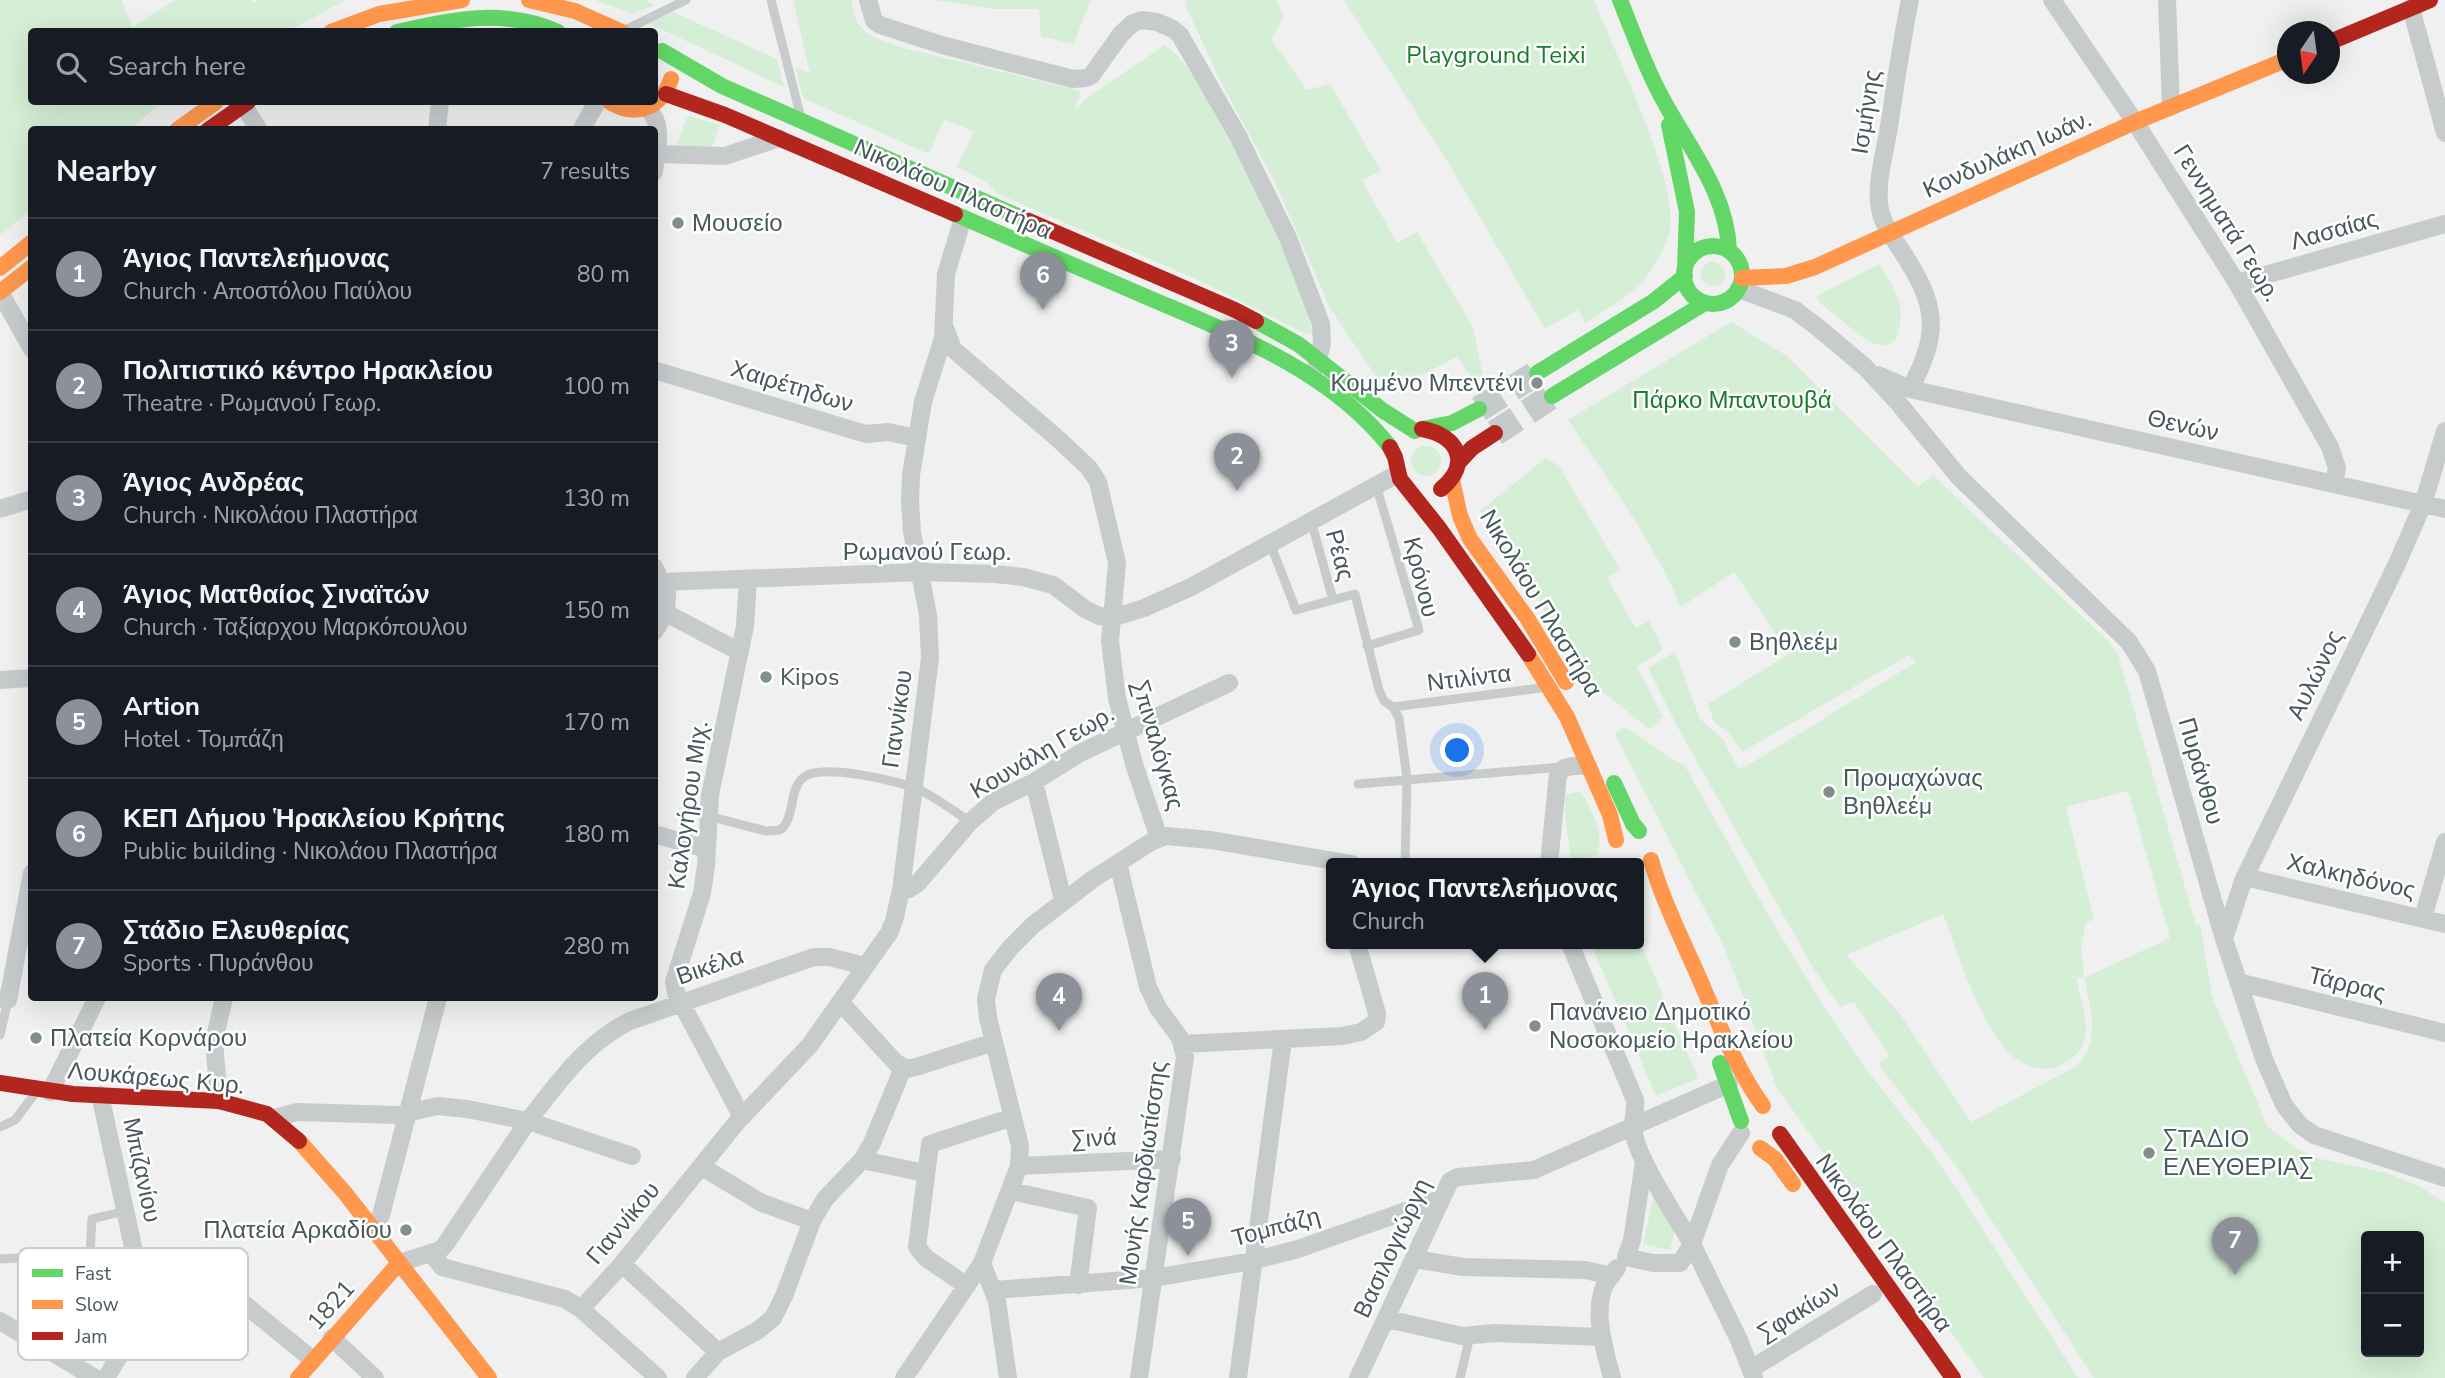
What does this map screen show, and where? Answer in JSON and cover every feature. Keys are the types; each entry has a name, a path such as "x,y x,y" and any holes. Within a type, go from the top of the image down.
{"main road":[{"path":"342,28 379,15 463,0"},
{"path":"529,0 564,7 614,28"},
{"path":"1620,0 1664,103 1693,151 1721,208 1729,234 1729,250"},
{"path":"2340,37 2430,0"},
{"path":"447,27 509,18 548,28"},
{"path":"658,48 671,73 666,94 658,102"},
{"name":"Νικολάου Πλαστήρα","path":"658,48 712,81 803,123 1235,310 1278,332 1319,359 1382,410 1419,430"},
{"name":"Κονδυλάκη Ιωάν.","path":"1740,284 1799,272 2135,122 2277,63"},
{"name":"Νικολάου Πλαστήρα","path":"666,94 706,107 1260,346 1312,377 1372,427 1395,456"},
{"path":"1664,103 1688,212 1685,274 1689,291 1705,303"},
{"path":"183,126 212,105"},
{"path":"213,126 242,105"},
{"path":"616,105 626,110 648,109 654,105"},
{"path":"0,268 28,245"},
{"path":"1537,373 1654,301 1685,274 1689,260 1699,250 1714,246 1729,250 1740,262 1740,284 1728,300 1705,303 1679,317 1552,396"},
{"path":"0,292 28,270"},
{"path":"1479,409 1452,423 1419,430 1403,439 1395,456 1401,480 1419,492 1430,493 1445,488 1452,480 1459,462 1472,448 1495,433"},
{"path":"1419,430 1437,431 1449,439 1456,449 1459,462"},
{"name":"Νικολάου Πλαστήρα","path":"1401,480 1462,560 1550,687 1564,713 1579,766 1615,828 1616,840"},
{"name":"Νικολάου Πλαστήρα","path":"1452,480 1460,516 1470,539 1527,618 1560,670 1630,816 1639,831 1647,835 1652,842 1654,851 1645,865 1658,883 1745,1078 1775,1118 1791,1152 1953,1378"},
{"path":"1614,858 1616,840 1626,831 1639,831"},
{"path":"1653,912 1730,1084 1741,1127 1748,1143 1760,1147 1772,1144 1775,1118 1750,1108 1741,1127"},
{"path":"0,1083 44,1091"},
{"name":"Λουκάρεως Κυρ.","path":"44,1091 219,1101 261,1111 274,1118 318,1162 489,1378"},
{"name":"Νικολάου Πλαστήρα","path":"1760,1147 1775,1159 1801,1195"},
{"name":"1821","path":"298,1378 399,1263"},
{"name":"Νικολάου Πλαστήρα","path":"1869,1289 1885,1311"}],"street":[{"path":"868,0 874,21 880,25 942,45 1073,79 1091,76 1121,34 1133,23 1147,20 1174,29 1186,44 1243,146 1287,238 1321,324 1322,344 1312,377"},
{"name":"Ισμήνης","path":"1888,232 1880,209 1880,184 1910,0"},
{"name":"Γεννηματά Γεωρ.","path":"2052,0 2135,122 2237,283 2330,447 2337,468 2334,483"},
{"path":"2166,0 2171,107"},
{"path":"2411,8 2445,133"},
{"path":"246,105 257,126"},
{"path":"437,126 440,105"},
{"path":"583,126 595,105"},
{"path":"648,109 657,126"},
{"path":"658,154 725,156 779,138"},
{"name":"Γιαννίκου","path":"581,1309 622,1264 741,1117 797,1060 841,1003 894,921 901,890 930,659 928,615 912,532 910,501 916,438 923,402 945,328 945,281 963,219"},
{"name":"Λασαίας","path":"2237,283 2445,224"},
{"path":"1888,232 1916,273 1931,314 1932,329 1928,348 1910,389"},
{"path":"1740,284 1794,310 1866,368"},
{"path":"0,292 28,342"},
{"name":"Σπιναλόγκας","path":"945,328 953,349 1057,438 1094,474 1116,556 1112,664 1125,731 1159,838 1181,836 1211,839 1326,862"},
{"name":"Θενών","path":"1866,368 1885,380 1910,389 2445,509"},
{"name":"Πυράνθου","path":"1866,368 1959,477 2115,626 2137,651 2147,671 2238,982 2276,1091 2291,1116 2314,1135 2327,1141 2445,1178"},
{"name":"Χαιρέτηδων","path":"658,371 859,432 888,432 916,438"},
{"name":"Αυλώνος","path":"2224,939 2245,877 2423,504 2445,431"},
{"path":"1112,618 1144,608 1191,587 1376,485 1401,480"},
{"path":"0,509 28,500"},
{"name":"Ρωμανού Γεωρ.","path":"658,575 748,580 921,572 996,574 1034,579 1058,587 1092,614 1112,618"},
{"path":"658,575 668,600 666,613 658,626"},
{"name":"Καλογήρου Μιχ.","path":"680,1002 674,988 675,976 702,893 715,767 747,615 748,580"},
{"path":"666,613 740,652"},
{"path":"0,680 28,678"},
{"name":"Κουνάλη Γεωρ.","path":"901,890 912,888 924,877 970,822 993,802 1034,782 1080,753 1229,683"},
{"path":"1550,858 1558,776 1561,770 1579,766"},
{"path":"1034,782 1063,900"},
{"path":"658,835 707,849"},
{"path":"904,1378 975,1274 1019,1166 1020,1146 986,1004 986,991 993,970 1021,936 1063,900 1159,838"},
{"path":"2423,918 2445,842"},
{"name":"Μονής Καρδιωτίσσης","path":"1118,863 1153,1000 1183,1044 1184,1070 1139,1378"},
{"name":"Χαλκηδόνος","path":"2245,877 2445,924"},
{"path":"4,1000 28,891"},
{"path":"1183,1044 1342,1036 1369,1029 1378,1017 1358,949"},
{"path":"1572,949 1635,1100 1633,1127 1642,1155 1719,1296 1753,1374"},
{"name":"Βικέλα","path":"431,1253 445,1245 528,1121 580,1056 606,1033 629,1021 680,1002 814,957 829,957 865,966"},
{"name":"Τάρρας","path":"2238,982 2445,1033"},
{"path":"44,1091 95,1001"},
{"path":"219,1101 214,1041 222,1001"},
{"path":"374,1231 381,1215 437,1001"},
{"path":"680,1002 741,1117"},
{"path":"841,1003 903,1068 913,1068 994,1042"},
{"path":"1238,1378 1283,1040"},
{"path":"695,1378 718,1352 757,1331 773,1318 812,1221 825,1199 862,1160 872,1143 903,1068"},
{"name":"Βασιλογιώργη","path":"1358,1378 1440,1199 1453,1179 1534,1170 1730,1084"},
{"name":"Μπιζανίου","path":"100,1095 133,1248"},
{"path":"274,1118 297,1112 382,1116 408,1113 432,1106 456,1107 528,1121 632,1156"},
{"path":"1008,1378 994,1290 975,1274 926,1258 917,1247 930,1144 1013,1117"},
{"path":"1626,1257 1653,1263 1676,1264 1683,1261 1692,1244 1720,1165 1741,1127"},
{"path":"1612,1378 1602,1337 1601,1299 1604,1286 1626,1257 1632,1240 1642,1155"},
{"name":"Σινά","path":"1019,1166 1172,1159"},
{"path":"862,1160 925,1173"},
{"path":"702,1167 762,1203 812,1221"},
{"path":"1011,1191 1088,1208 1078,1285"},
{"name":"Τομπάζη","path":"994,1290 1154,1278 1252,1261 1298,1249 1440,1199"},
{"path":"399,1263 431,1253 442,1267 559,1296 581,1309 658,1378"},
{"path":"1414,1259 1451,1266 1585,1270 1612,1276"},
{"path":"622,1264 718,1352"},
{"name":"Σφακίων","path":"1753,1374 1869,1289"},
{"name":"Μπιζανίου","path":"248,1307 313,1360"},
{"path":"1387,1319 1456,1335 1495,1333 1602,1337"},
{"path":"0,1321 18,1332"},
{"path":"332,1338 375,1378"},
{"path":"65,1360 95,1378"},
{"path":"106,1378 117,1360"}],"lane":[{"path":"630,28 686,0"},
{"path":"771,0 803,123"},
{"name":"Κρόνου","path":"1367,646 1419,630 1376,485"},
{"name":"Ρέας","path":"1311,520 1333,600"},
{"path":"1269,543 1296,610 1355,594 1384,701 1393,707 1399,718 1407,779 1405,858"},
{"name":"Ντιλίντα","path":"1393,707 1550,687"},
{"path":"1358,785 1579,766"},
{"path":"708,816 766,831 780,830 787,822 800,782 818,772 888,781 912,787 970,822"},
{"path":"0,1035 4,1000"},
{"path":"0,1127 15,1120 44,1091"},
{"path":"90,1248 92,1219 125,1211"},
{"path":"0,1259 18,1258"},
{"path":"1460,1378 1469,1336"}],"green space":[{"path":"0,0 122,0 132,27 175,0 251,0 253,3 259,0 346,0 294,28 28,28 28,105 159,105 134,126 28,126 28,212 0,235"},
{"path":"595,0 645,0 655,5 632,14"},
{"path":"793,0 852,0 856,20 873,36 900,47 1081,91 1075,109 1092,94 1165,45 1184,63 1200,85 1251,181 1287,256 1313,334 1302,332 1196,279 998,194 986,182 957,167 974,131 944,120 929,154 803,98 795,67 810,73"},
{"path":"935,0 1090,0 1074,44 1041,36 1039,9 994,9"},
{"path":"1185,0 1276,0 1284,17 1271,39 1307,90 1330,84 1381,171 1362,180 1397,243 1417,232 1473,327 1485,385 1479,388 1457,357 1387,393 1330,308 1274,180 1223,86"},
{"name":"Playground Teixi","path":"1344,0 1594,0 1643,115 1655,148 1670,207 1667,240 1646,278 1622,299 1586,323 1578,310 1545,329 1446,159"},
{"path":"673,12 777,59 784,87 648,23"},
{"path":"689,116 720,125 713,145 700,150 677,145"},
{"path":"1713,262 1722,265 1725,274 1722,283 1713,286 1704,283 1701,274 1704,265"},
{"path":"1879,264 1895,291 1901,317 1896,339 1888,345 1866,340 1820,303 1817,296"},
{"name":"Πάρκο Μπαντουβά","path":"1731,322 1787,356 1918,487 1933,475 2109,642 2118,654 2196,925 2200,924 2212,996 2268,1127 2298,1149 2317,1158 2387,1173 2419,1186 2445,1203 2445,1378 2094,1378 1957,1167 1878,1064 1890,1056 1854,1002 1840,1007 1813,968 1677,726 1648,668 1675,652 1700,719 1723,739 1738,768 1745,767 1916,662 1909,655 1742,752 1727,731 1714,722 1708,704 1789,654 1734,572 1681,607 1657,558 1568,420","holes":["2128,791 2170,938 2084,978 2081,945 2086,923 2094,919 2066,807","1943,914 1968,982 1993,1031 2009,1053 2033,1067 2042,1069 2060,1066 2074,1057 2082,1047 2086,1024 2076,977 2084,978 2092,1035 2077,1066 1971,1122 1900,1014 1846,955"]},
{"path":"1426,446 1432,447 1440,455 1440,467 1432,475 1426,476 1420,475 1412,467 1411,461 1412,455 1420,447"},
{"path":"1546,458 1559,466 1620,569 1607,578 1636,628 1649,621 1663,650 1637,666 1663,717 1649,729 1592,683 1480,511"},
{"path":"1622,728 1629,729 1685,766 1769,916 1823,1005 1866,1069 1926,1145 1958,1191 2078,1378 1984,1378 1777,1088 1725,949 1615,734"},
{"path":"1580,791 1589,806 1600,839 1597,855 1571,858 1565,795"},
{"path":"1593,949 1643,949 1698,1078 1656,1096"},
{"path":"1653,1199 1656,1199 1675,1231 1670,1250 1643,1244"}],"tunnel":[{"path":"1479,409 1537,373"},
{"path":"1495,433 1552,396"}],"traffic: fast":[{"path":"1620,0 1654,83 1713,188 1727,228 1729,250"},
{"path":"415,28 478,18 518,20 547,28"},
{"path":"662,51 722,86 1029,221"},
{"path":"1669,125 1687,212 1685,270"},
{"path":"955,214 1243,339 1276,356 1338,396 1390,447"},
{"path":"1713,246 1724,248 1737,259 1742,275 1740,286 1729,299 1713,304 1702,302 1689,291 1684,275 1686,264 1697,251 1713,246"},
{"path":"1537,373 1654,301 1685,276"},
{"path":"1552,396 1705,303"},
{"path":"1256,321 1298,344 1382,410 1415,431"},
{"path":"1422,429 1452,423 1479,409"},
{"path":"1614,783 1639,831"},
{"path":"1720,1063 1741,1121"}],"traffic: slow":[{"path":"342,28 379,14 462,0"},
{"path":"529,0 575,11 613,28"},
{"path":"1742,278 1786,276 1815,267 2135,122 2277,64"},
{"path":"658,100 671,79"},
{"path":"183,126 212,105"},
{"path":"616,105 630,109 650,105"},
{"path":"0,268 28,245"},
{"path":"0,292 28,270"},
{"path":"1452,480 1460,516 1470,539 1527,618 1566,682"},
{"path":"1528,654 1567,717 1610,815 1616,840"},
{"path":"1651,860 1667,906 1728,1045 1763,1106"},
{"path":"299,1141 345,1193 489,1378"},
{"path":"1760,1148 1775,1159 1793,1184"},
{"path":"298,1378 399,1263"}],"traffic: jam":[{"path":"2340,38 2430,0"},
{"path":"666,94 725,115 955,214"},
{"path":"214,126 244,105"},
{"path":"1029,221 1256,321"},
{"path":"1422,429 1445,437 1457,452 1456,470 1441,489"},
{"path":"1459,462 1472,448 1495,433"},
{"path":"1390,447 1400,479 1439,528 1528,654"},
{"path":"0,1083 73,1094 219,1101 267,1114 299,1141"},
{"path":"1780,1134 1953,1378"}],"place":[{"name":"Μουσείο","path":"678,223"},
{"name":"ΚΕΠ Δήμου Ἡρακλείου Κρήτης","path":"1043,310"},
{"name":"Άγιος Ανδρέας","path":"1232,378"},
{"name":"Κομμένο Μπεντένι","path":"1537,383"},
{"name":"Πολιτιστικό κέντρο Ηρακλείου","path":"1237,491"},
{"name":"Βηθλεέμ","path":"1735,642"},
{"name":"Kipos","path":"766,677"},
{"name":"Προμαχώνας Βηθλεέμ","path":"1829,792"},
{"name":"Πανάνειο Δημοτικό Νοσοκομείο Ηρακλείου","path":"1535,1026"},
{"name":"Άγιος Παντελεήμονας","path":"1485,1030"},
{"name":"Άγιος Ματθαίος Σιναϊτών","path":"1059,1031"},
{"name":"Πλατεία Κορνάρου","path":"36,1038"},
{"name":"ΣΤΑΔΙΟ ΕΛΕΥΘΕΡΙΑΣ","path":"2149,1153"},
{"name":"Πλατεία Αρκαδίου","path":"406,1230"},
{"name":"Artion","path":"1188,1256"},
{"name":"Στάδιο Ελευθερίας","path":"2235,1275"}]}
